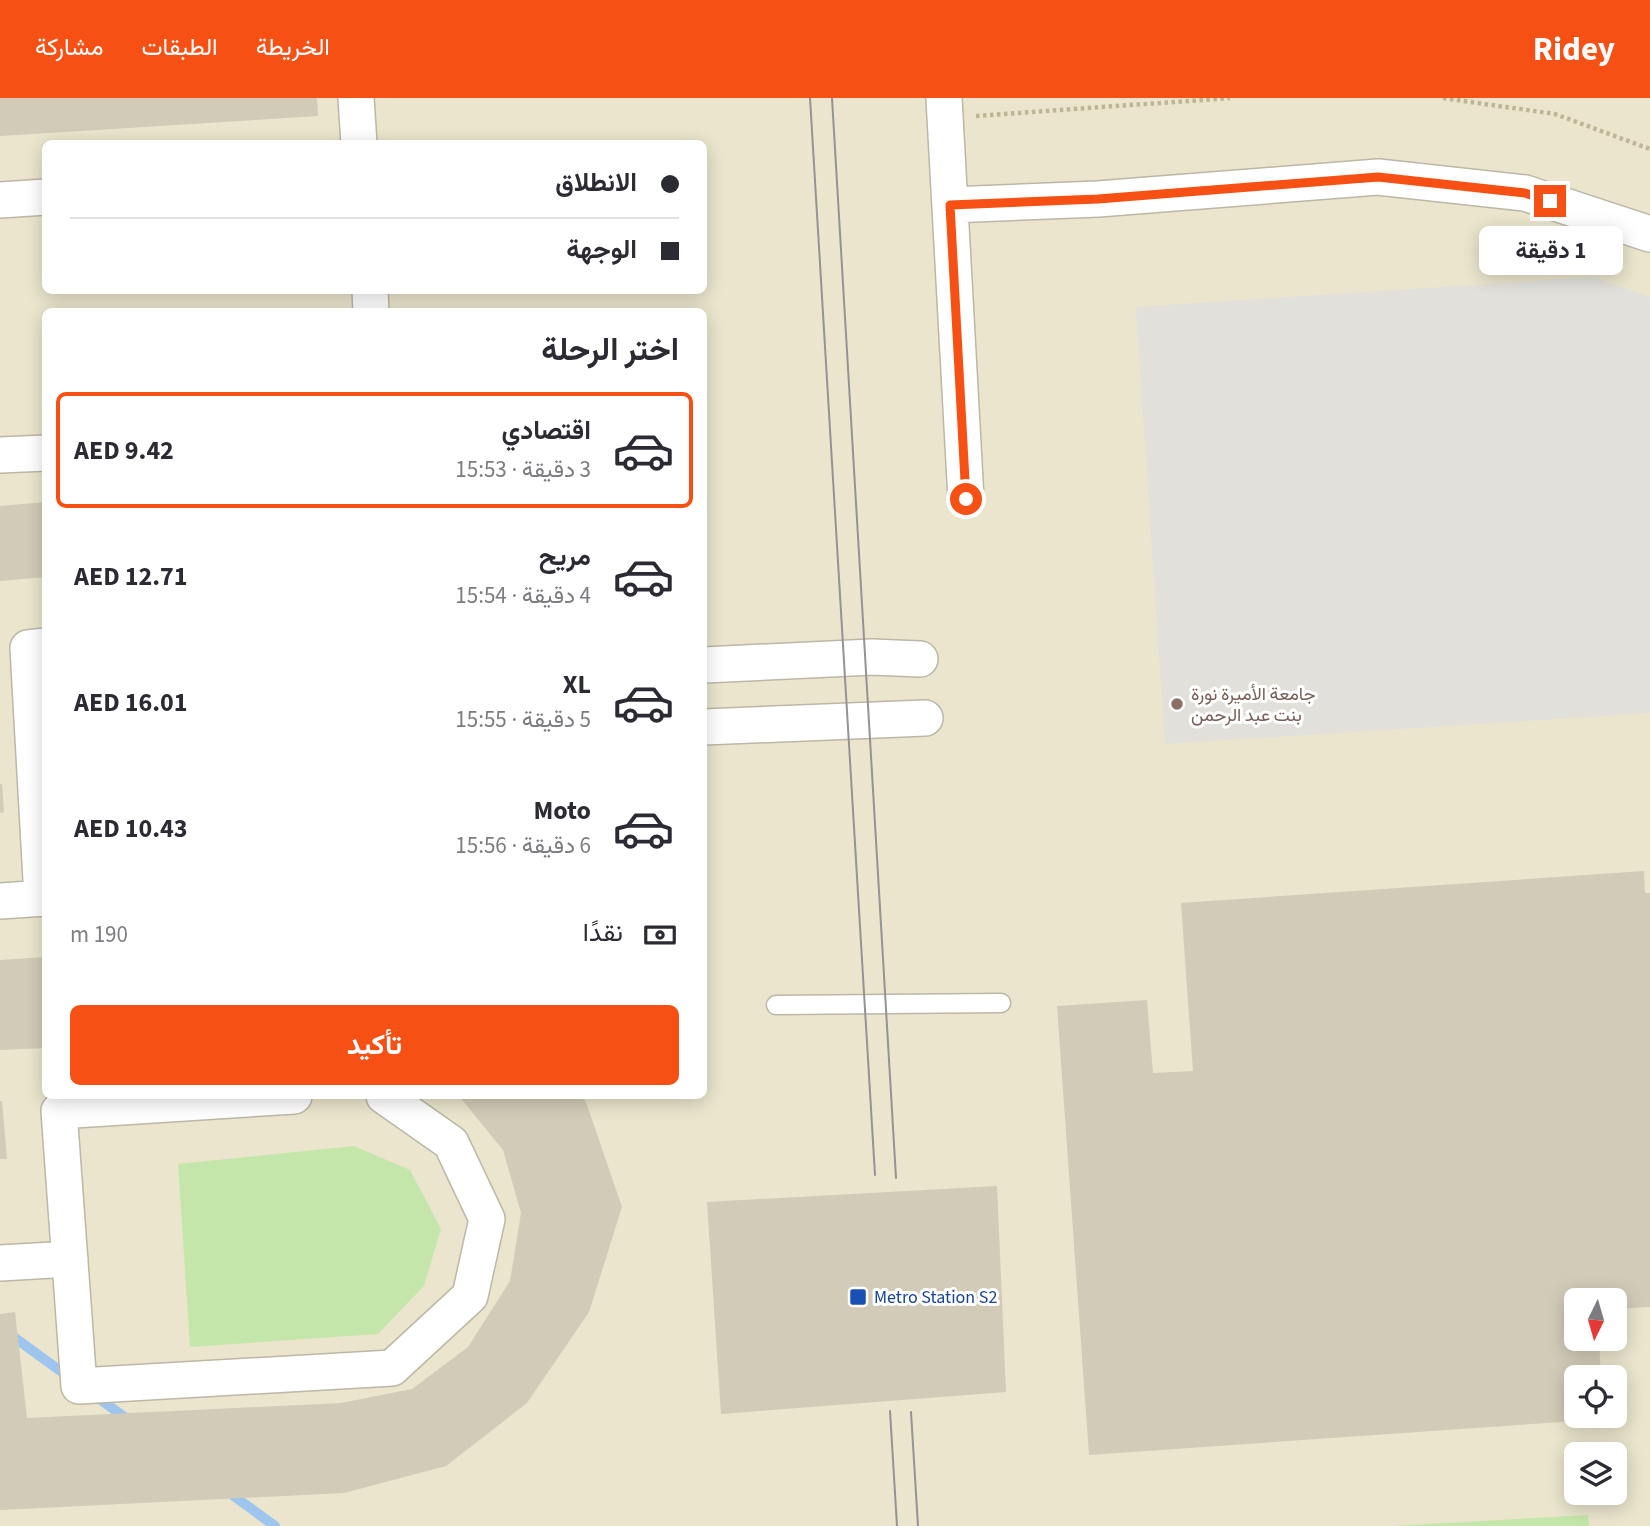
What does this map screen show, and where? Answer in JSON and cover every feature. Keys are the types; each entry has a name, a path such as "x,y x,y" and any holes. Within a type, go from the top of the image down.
{"street":[{"path":"356,98 359,140"},
{"path":"944,108 966,499"},
{"path":"950,205 1098,199 1378,177 1525,193 1650,234"},
{"path":"0,200 42,197"},
{"path":"0,455 42,453"},
{"path":"42,646 29,648 42,865"},
{"path":"707,665 872,656 920,659"},
{"path":"707,727 925,718"},
{"path":"0,901 42,898"},
{"path":"247,1099 59,1111 79,1386 392,1368 470,1296 487,1219 451,1143 388,1099"},
{"path":"0,1263 70,1259"}],"lane":[{"path":"776,1005 1001,1003"}],"path":[{"path":"944,108 1230,98"},
{"path":"1443,98 1555,114 1650,149"}],"shaded area":[{"name":"جامعة الأميرة نورة بنت عبد الرحمن","path":"0,98 1650,98 1650,1526 0,1526"},
{"path":"1593,277 1650,297 1650,713 1165,744 1136,307"}],"green space":[{"path":"354,1146 410,1170 441,1229 424,1286 378,1334 190,1347 178,1164"},
{"path":"1588,1515 1589,1526 1391,1526"}],"building":[{"path":"0,98 317,98 318,116 0,136"},
{"path":"42,502 42,577 0,581 0,506"},
{"path":"0,784 4,812 0,813"},
{"path":"1644,871 1645,893 1650,893 1650,1307 1628,1308 1628,1288 1564,1288 1564,1351 1600,1351 1600,1365 1564,1365 1564,1422 1089,1455 1057,1006 1147,1000 1153,1073 1193,1071 1181,903"},
{"path":"42,957 42,1048 0,1050 0,960"},
{"path":"461,1099 584,1099 622,1207 589,1312 527,1403 446,1466 344,1493 0,1510 0,1314 15,1312 27,1418 341,1403 412,1389 468,1347 510,1281 521,1213 503,1150"},
{"path":"2,1101 7,1159 0,1159"},
{"name":"Metro Station S2","path":"997,1186 1006,1392 721,1414 707,1202"}],"waterway":[{"path":"0,1327 70,1378"},
{"path":"94,1395 130,1421"},
{"path":"227,1491 275,1526"}],"tram line":[{"path":"810,98 875,1175"},
{"path":"832,98 896,1178"},
{"path":"890,1411 897,1526"},
{"path":"911,1412 918,1526"}],"place":[{"name":"جامعة الأميرة نورة بنت عبد الرحمن","path":"1177,704"},
{"name":"Metro Station S2","path":"858,1297"}],"route":[{"path":"966,499 950,205 1098,199 1378,177 1525,193 1550,201"}]}
